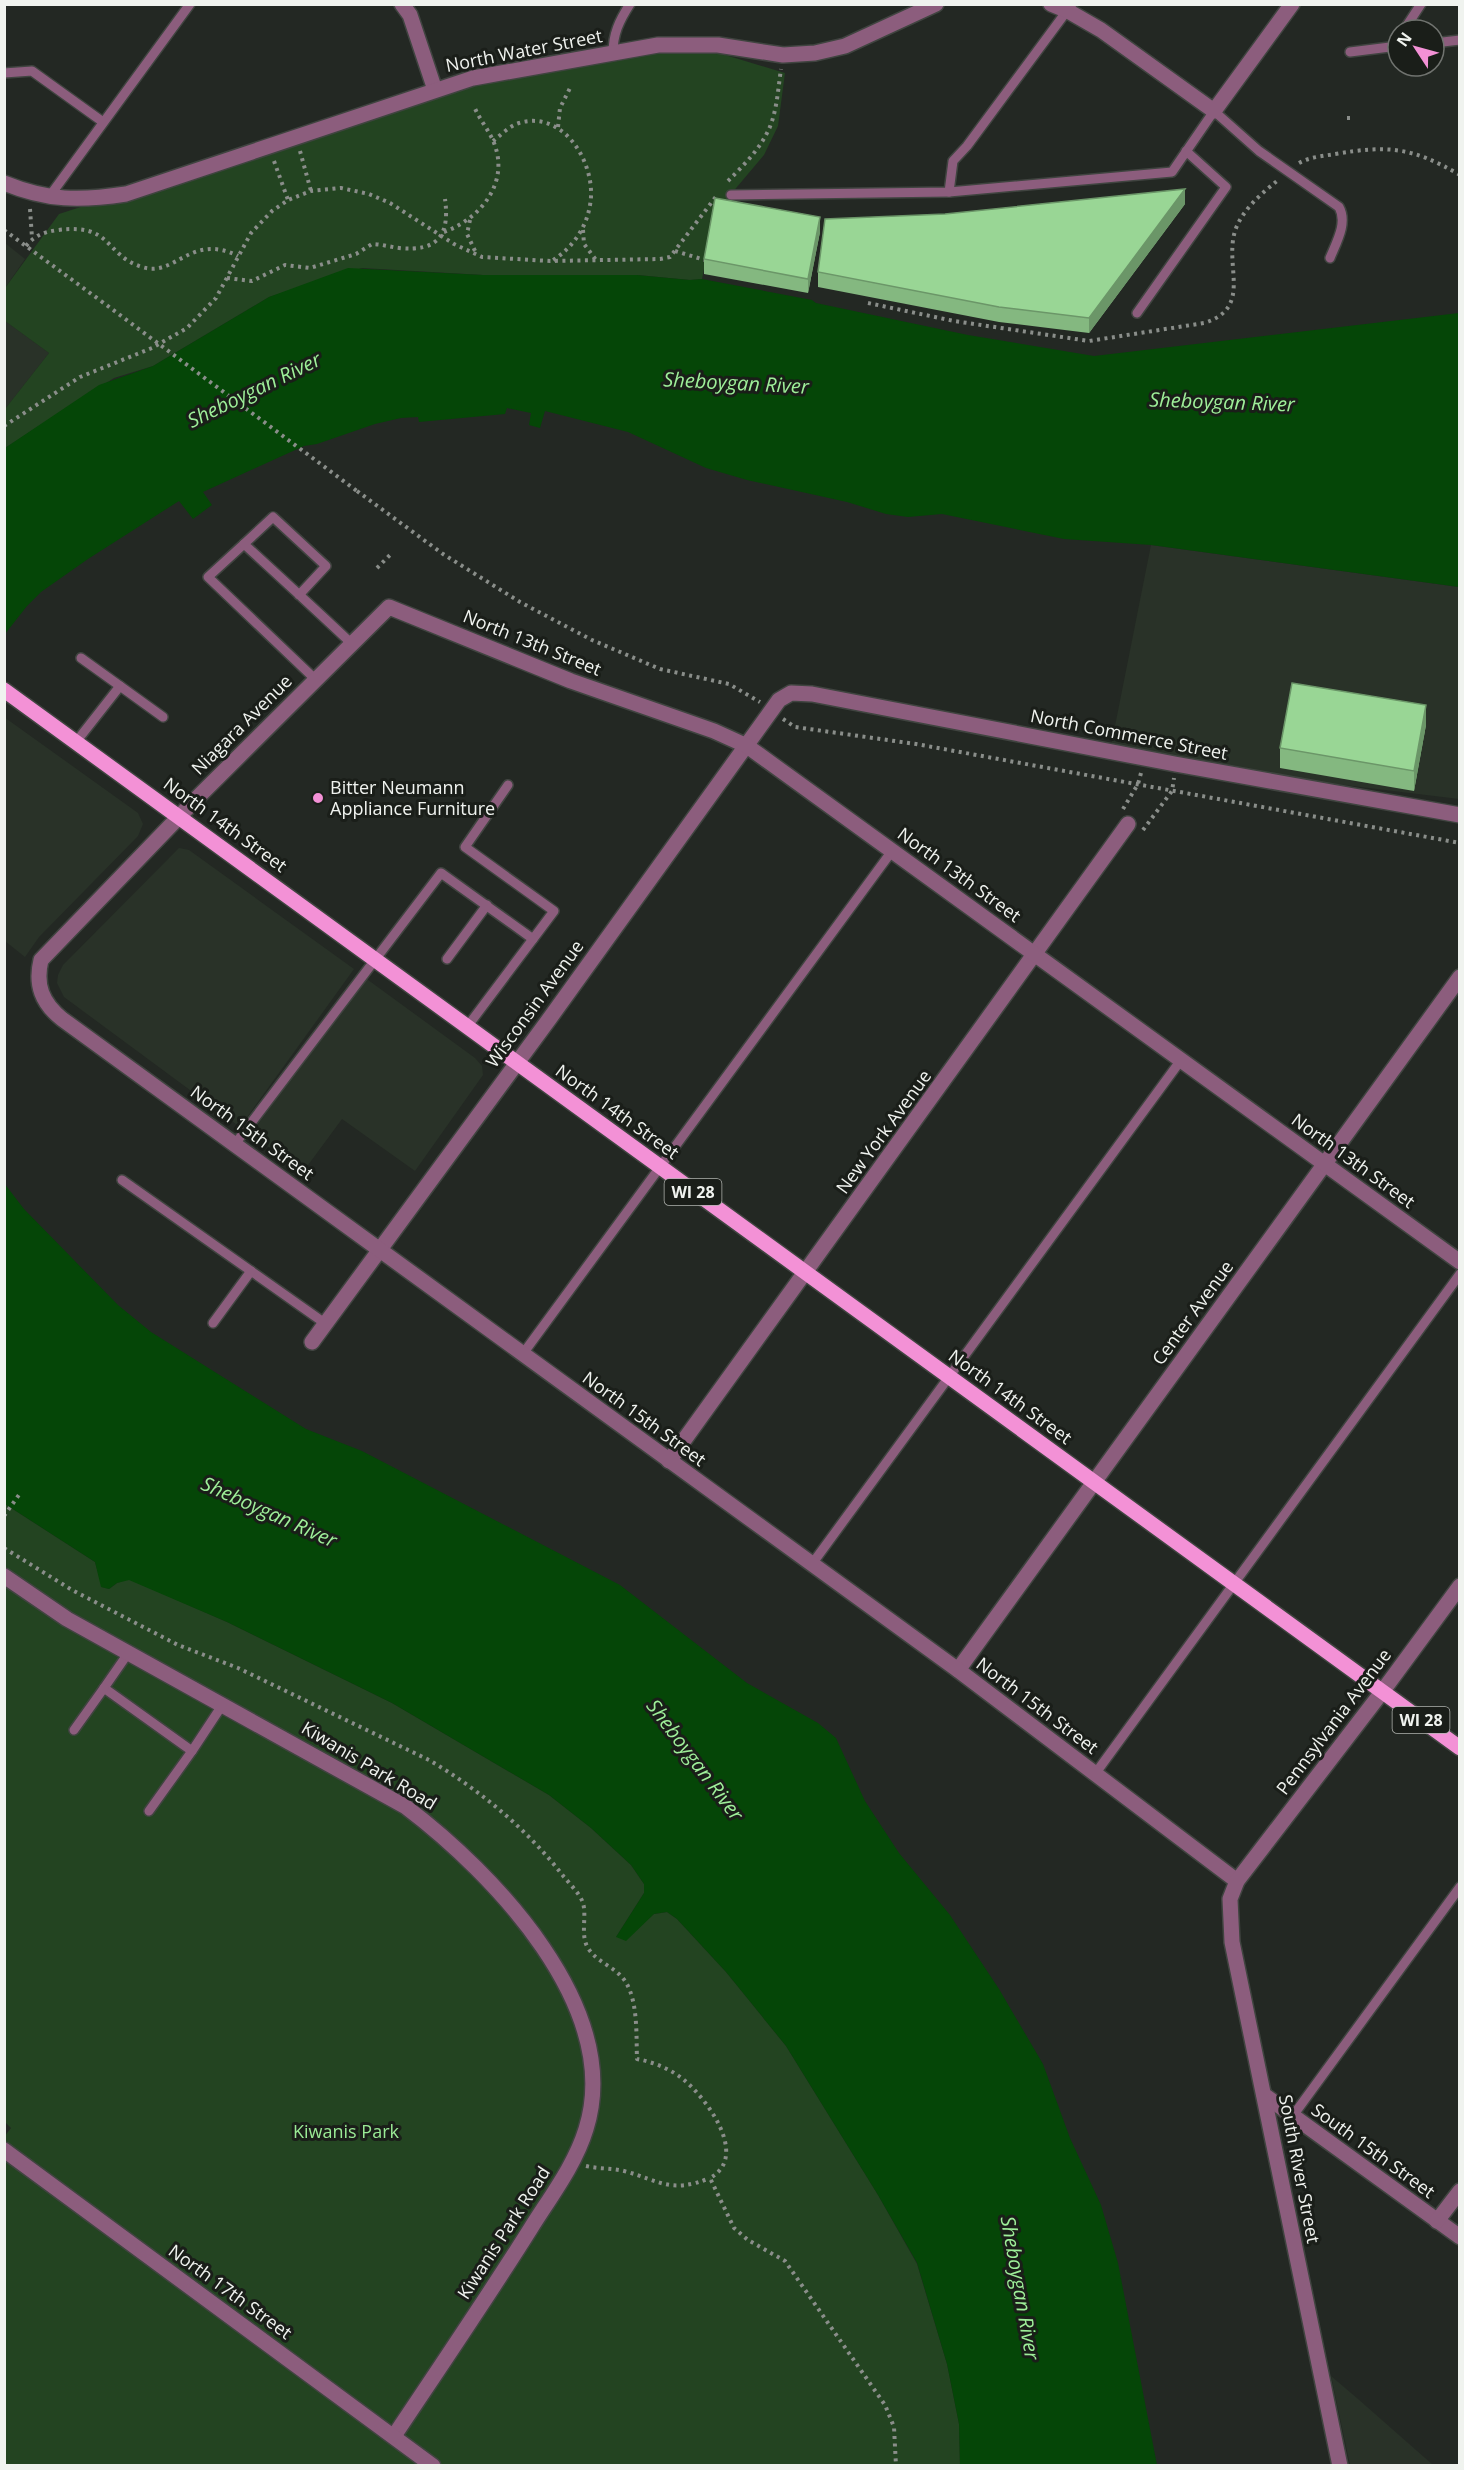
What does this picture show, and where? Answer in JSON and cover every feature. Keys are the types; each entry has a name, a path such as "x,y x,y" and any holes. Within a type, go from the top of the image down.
{"main road":[{"name":"North 14th Street","path":"4,690 376,958 516,1063 1382,1692"},
{"name":"WI 28","path":"1382,1692 1460,1748"}],"street":[{"name":"North Water Street","path":"49,197 90,199 126,194 473,78 658,45 692,44 783,55 815,53 845,46 936,4"},
{"path":"1051,4 1070,8 1214,111 1292,4"},
{"path":"406,6 435,90"},
{"path":"4,183 49,197"},
{"name":"Niagara Avenue","path":"39,983 40,966 48,952 315,679 389,607"},
{"name":"North 13th Street","path":"389,607 571,681 714,731 747,746 1460,1262"},
{"name":"Wisconsin Avenue","path":"312,1342 771,710 779,700 791,693"},
{"name":"North Commerce Street","path":"791,693 812,694 1176,764 1460,815"},
{"name":"New York Avenue","path":"669,1461 1036,955 1128,824"},
{"name":"Center Avenue","path":"958,1670 1460,978"},
{"name":"North 15th Street","path":"39,983 43,1000 53,1012 958,1670 1237,1881"},
{"name":"Kiwanis Park Road","path":"4,1576 67,1618 406,1807 438,1831 468,1858 528,1927 555,1965 577,2009 588,2043 592,2086 591,2107 586,2129 573,2162 394,2436"},
{"name":"Pennsylvania Avenue","path":"1237,1881 1460,1586"},
{"name":"South River Street","path":"1237,1881 1230,1899 1232,1942 1340,2466"},
{"name":"South 15th Street","path":"1264,2095 1460,2237"},
{"name":"North 17th Street","path":"4,2150 433,2466"},
{"path":"1437,2221 1460,2191"}],"lane":[{"path":"49,197 189,4"},
{"path":"613,53 613,36 630,4"},
{"path":"1412,18 1421,4"},
{"path":"949,192 953,161 967,146 1070,8"},
{"path":"1350,52 1386,48"},
{"path":"4,73 32,71 103,122"},
{"path":"731,195 949,192 1172,172 1214,111 1259,151 1339,207 1343,224 1330,258"},
{"path":"1137,313 1226,187 1186,151"},
{"path":"299,595 326,566 273,517 208,577 315,679"},
{"path":"244,544 351,644"},
{"path":"81,658 163,717"},
{"path":"76,742 120,686"},
{"path":"467,1027 554,911 465,847 508,785"},
{"path":"522,1355 892,851"},
{"path":"235,1144 441,873 533,939"},
{"path":"447,959 487,905"},
{"path":"812,1564 1181,1060"},
{"path":"122,1180 326,1324"},
{"path":"213,1323 250,1271"},
{"path":"1095,1774 1460,1274"},
{"path":"74,1730 129,1652"},
{"path":"104,1688 192,1751"},
{"path":"149,1811 223,1704"},
{"path":"1292,2117 1460,1887"}],"path":[{"path":"727,183 755,151 768,131 773,117 783,55"},
{"path":"558,127 560,108 570,88"},
{"path":"442,234 470,220 484,205 496,176 498,159 493,141 474,106"},
{"path":"493,141 520,123 541,121 558,127 574,143 589,176 591,198 583,226 583,241 596,261"},
{"path":"297,136 311,190"},
{"path":"268,146 288,200"},
{"path":"4,426 80,377 152,348 187,328 216,298 251,233 272,211 288,200 311,190 342,188 369,194 390,203 476,254 504,259 551,261 670,257 720,191"},
{"path":"32,238 29,216 33,193"},
{"path":"226,279 252,281 285,265 310,268 357,254 372,244 398,248 424,248 433,244 447,224 445,199"},
{"path":"470,220 467,234 476,254"},
{"path":"551,261 569,248 583,226"},
{"path":"4,230 443,554 520,602 592,640 660,669 705,681 729,684 744,691 795,727 916,744 1460,843"},
{"path":"26,246 37,235 55,230 88,230 106,240 130,262 145,268 160,268 198,250 213,248 225,249 238,256"},
{"path":"675,251 705,260"},
{"path":"377,568 391,554"},
{"path":"1144,758 1138,784 1116,818 1144,830 1172,791 1176,764"},
{"path":"4,1516 21,1492"},
{"path":"573,2162 595,2168 624,2171 673,2187 693,2185 710,2178"}],"shaded area":[{"path":"5,243 25,259 5,288"},
{"path":"5,321 49,353 5,409"},
{"path":"1151,545 1459,587 1459,799 1180,765 1110,751"},
{"path":"4,717 138,813 143,824 138,836 39,937 25,957 5,941"},
{"path":"179,848 189,850 354,969 240,1127 64,997 57,983 63,965"},
{"path":"364,977 475,1058 482,1066 483,1075 415,1171 342,1119 303,1172 251,1134"},
{"path":"1331,2376 1358,2399 1433,2465 1350,2465"}],"green space":[{"path":"696,46 785,73 778,126 764,155 715,213 702,279 637,275 483,275 362,268 269,297 153,366 114,378 5,448 5,409 49,353 5,321 5,288 59,214 465,82"},
{"name":"Kiwanis Park","path":"5,1504 95,1562 102,1587 109,1589 129,1579 227,1622 392,1703 549,1795 591,1828 631,1865 644,1884 644,1893 616,1937 641,1925 654,1914 667,1912 677,1919 726,1972 786,2046 878,2195 917,2264 947,2364 959,2424 960,2465 5,2465 4,2137 11,2128 5,2122"}],"water":[{"name":"Sheboygan River","path":"348,268 483,275 637,275 702,279 812,300 816,303 968,335 1094,356 1459,313 1459,587 1151,545 1064,539 942,514 908,517 886,514 847,502 747,480 706,468 628,432 545,411 540,428 529,425 531,413 507,408 505,414 419,422 418,417 401,418 304,446 203,492 212,505 193,519 179,501 41,592 5,634 5,448 99,385 153,366 269,297"},
{"name":"Sheboygan River","path":"4,1183 24,1209 118,1305 151,1332 306,1429 362,1451 620,1585 747,1683 818,1723 836,1738 865,1801 899,1853 950,1915 999,1989 1043,2064 1070,2138 1101,2205 1118,2263 1157,2465 960,2465 959,2424 947,2364 917,2263 878,2195 786,2046 726,1972 677,1919 667,1912 654,1914 626,1941 616,1937 644,1893 644,1884 631,1865 591,1828 549,1795 392,1703 227,1622 129,1580 117,1583 109,1589 101,1587 95,1562 5,1504"}],"building":[{"path":"1185,189 1089,318 999,307 818,272 825,219 945,214"},
{"path":"715,198 820,217 808,279 704,259"},
{"path":"1292,683 1426,705 1414,771 1280,748"}],"place":[{"name":"Bitter Neumann Appliance Furniture","path":"318,798"}]}
